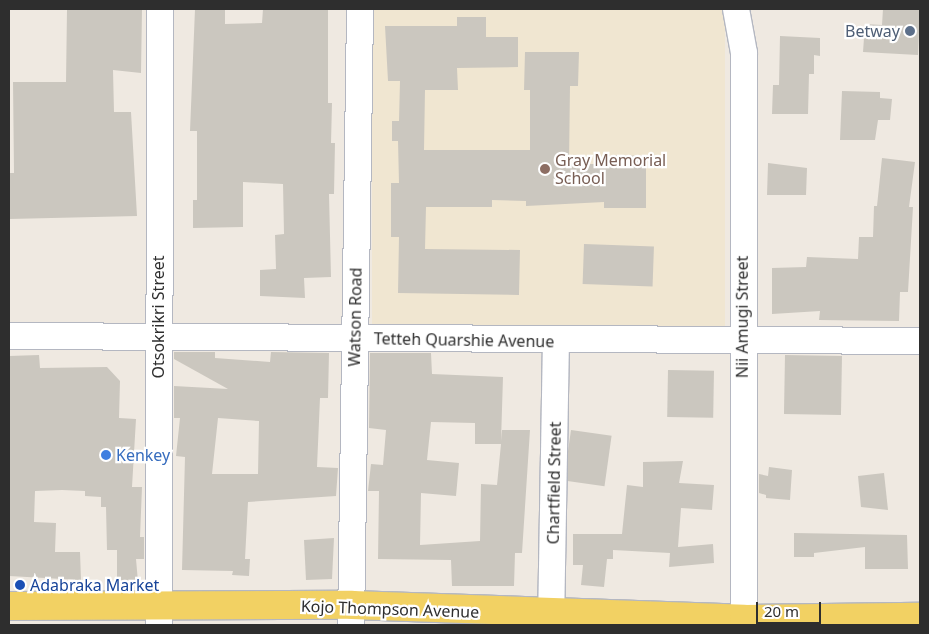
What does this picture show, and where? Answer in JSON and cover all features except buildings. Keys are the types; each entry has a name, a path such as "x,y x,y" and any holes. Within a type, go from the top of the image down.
{"main road":[{"name":"Kojo Thompson Avenue","path":"9,606 159,616 351,615 744,622 920,617"}],"street":[{"name":"Otsokrikri Street","path":"159,616 157,336 160,9"},
{"name":"Watson Road","path":"351,615 360,9"},
{"name":"Nii Amugi Street","path":"736,9 744,53 742,341 744,622"},
{"name":"Tetteh Quarshie Avenue","path":"9,336 556,341 920,341"},
{"name":"Chartfield Street","path":"551,620 556,341"}],"shaded area":[{"name":"Gray Memorial School","path":"372,9 725,9 725,330 372,330"}],"place":[{"name":"Betway","path":"910,31"},
{"name":"Gray Memorial School","path":"545,169"},
{"name":"Kenkey","path":"106,455"},
{"name":"Adabraka Market","path":"20,585"}]}
